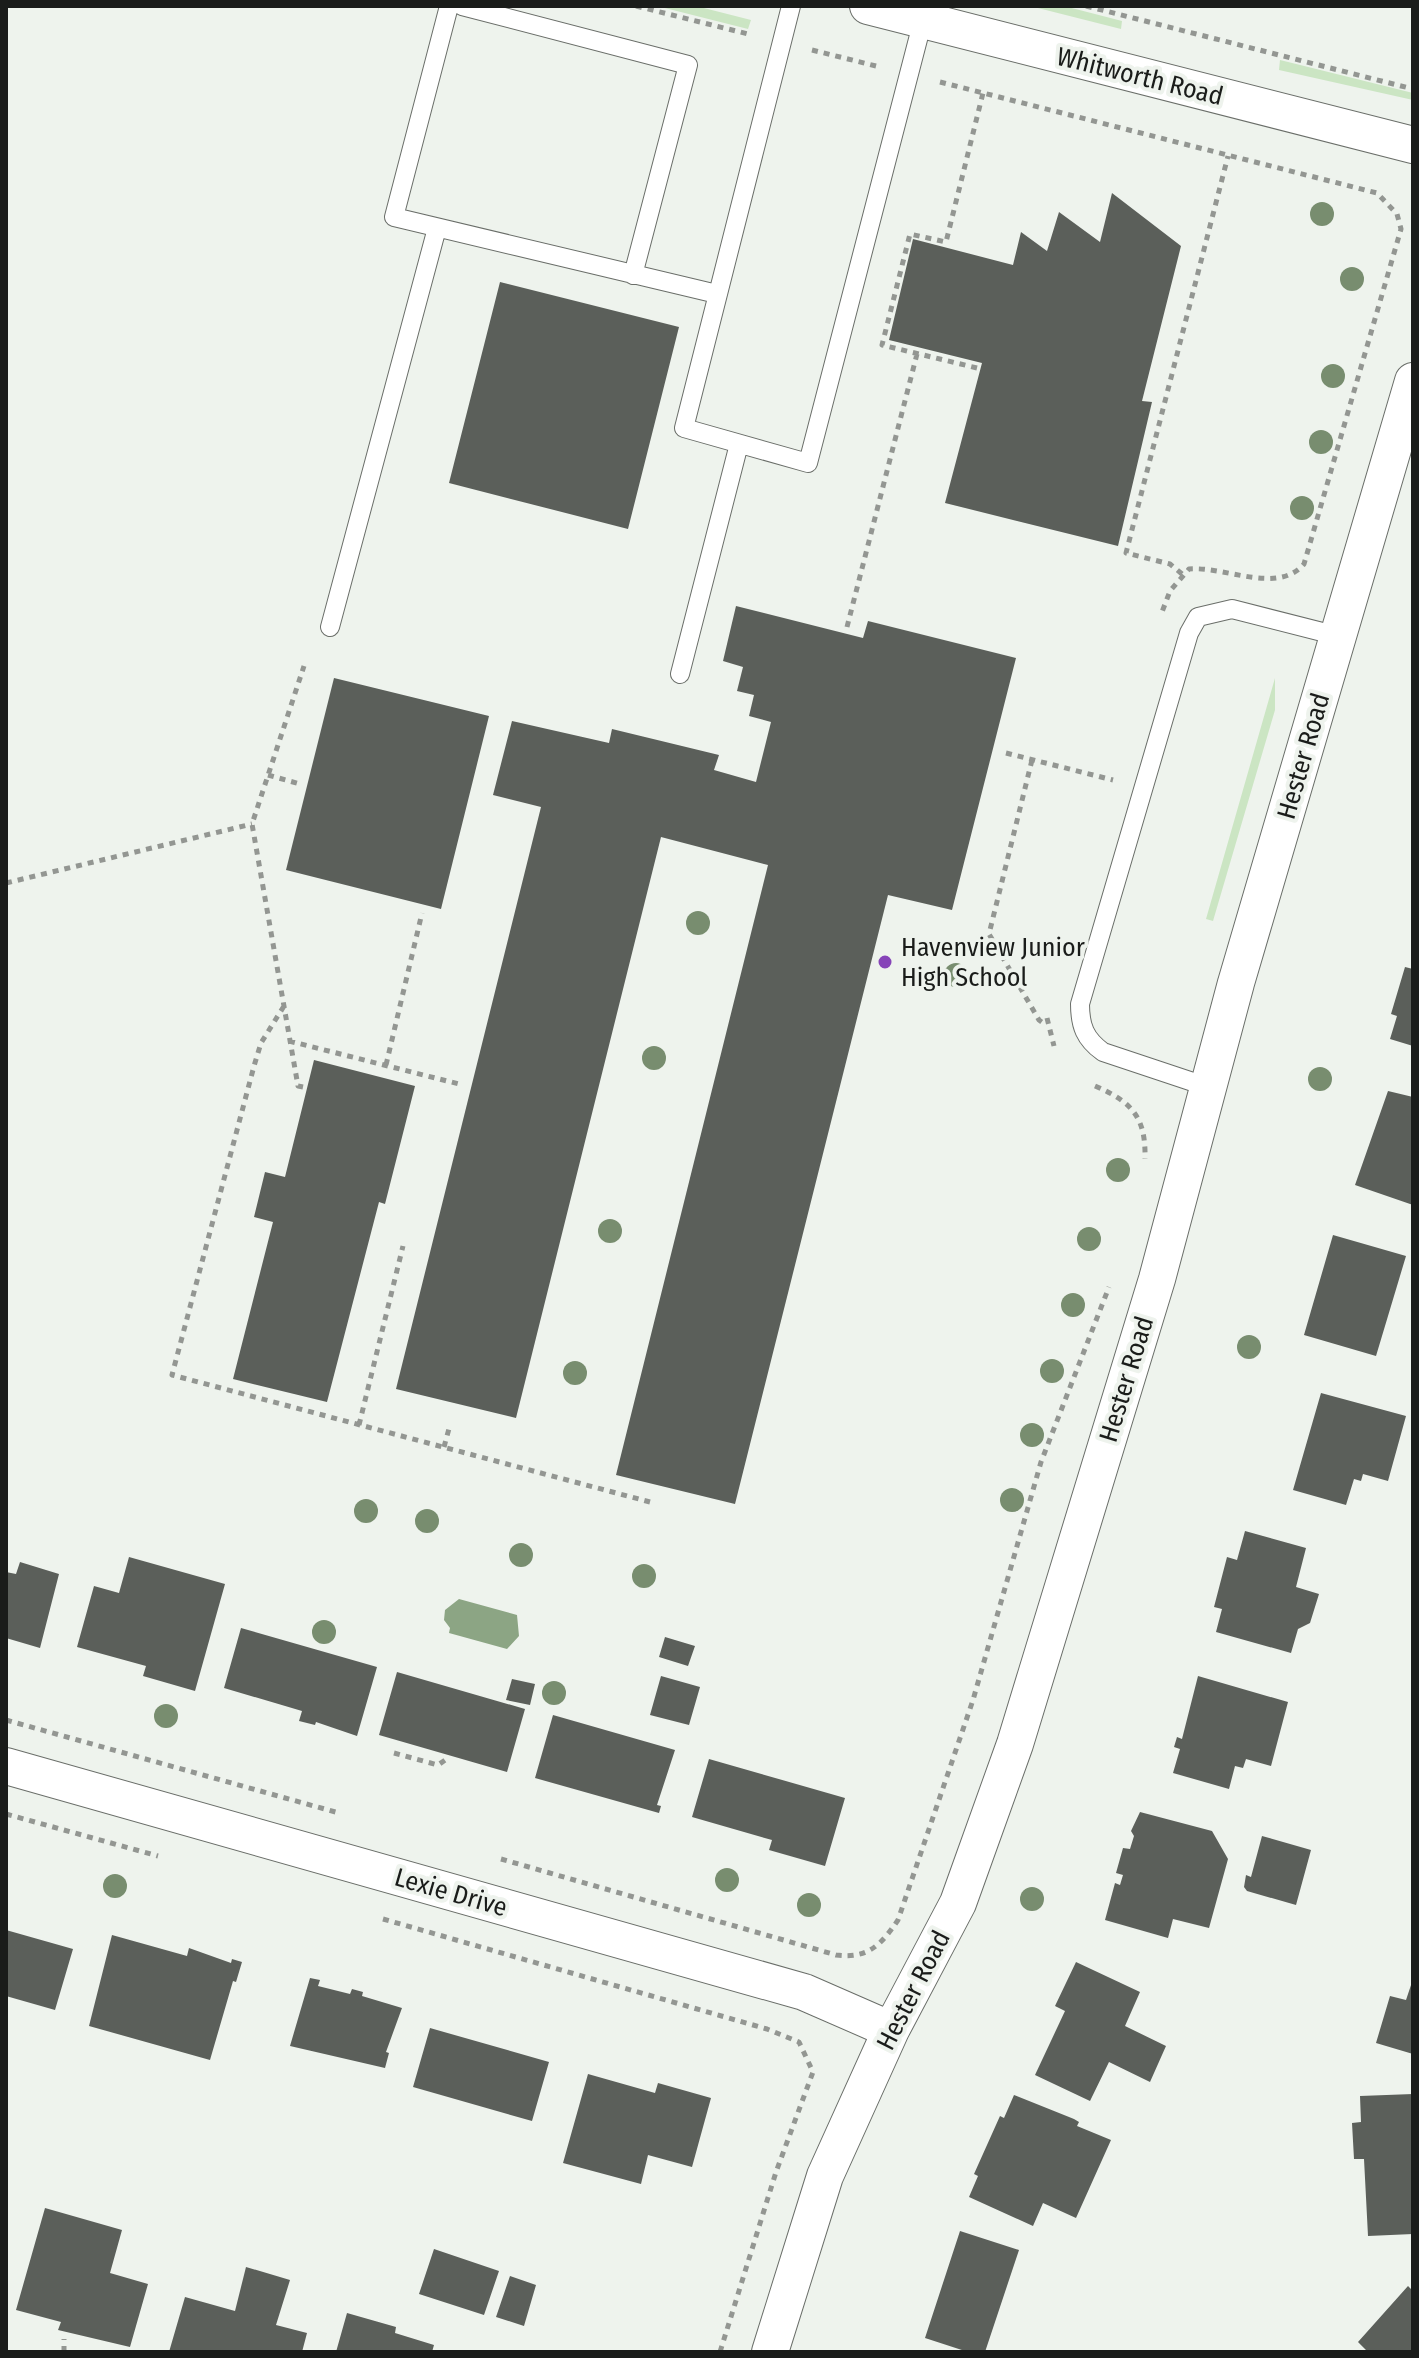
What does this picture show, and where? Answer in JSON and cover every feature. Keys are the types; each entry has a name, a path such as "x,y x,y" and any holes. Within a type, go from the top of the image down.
{"street":[{"name":"Whitworth Road","path":"868,6 1413,145"},
{"name":"Hester Road","path":"770,2352 825,2176 891,2030 958,1903 1015,1744 1157,1279 1208,1087 1413,381"},
{"name":"Lexie Drive","path":"6,1766 804,1992 891,2030"}],"lane":[{"path":"449,6 394,217 717,294"},
{"path":"462,6 688,65 633,275"},
{"path":"791,6 684,428 808,463 923,20"},
{"path":"330,627 437,228"},
{"path":"680,674 739,444"},
{"path":"1208,1087 1103,1052 1091,1043 1080,1023 1080,1004 1189,633 1198,617 1232,609 1338,636"}],"path":[{"path":"636,6 1377,193 1397,214 1401,229 1304,564 1296,574 1265,579 1204,568 1189,569 1170,591 1160,615"},
{"path":"1086,6 1413,89"},
{"path":"977,368 882,345 910,234 946,242 983,93"},
{"path":"1182,574 1170,564 1126,553 1228,156"},
{"path":"847,627 917,354"},
{"path":"303,1087 298,1086 289,1041 252,824 304,666"},
{"path":"1006,753 1114,780"},
{"path":"1032,760 989,934 1039,1020 1046,1026 1056,1050"},
{"path":"1110,794 1118,766"},
{"path":"268,775 300,784"},
{"path":"6,883 252,824"},
{"path":"386,1065 422,913"},
{"path":"284,1006 261,1043 254,1066 172,1375 650,1502"},
{"path":"1046,1026 1048,1009"},
{"path":"289,1041 463,1085"},
{"path":"1082,1078 1129,1104 1142,1126 1144,1165"},
{"path":"359,1425 403,1246"},
{"path":"501,1859 836,1955 852,1957 869,1953 884,1942 898,1920 973,1700 1041,1462 1112,1278"},
{"path":"444,1447 450,1425"},
{"path":"6,1720 339,1813"},
{"path":"394,1753 438,1765 448,1758"},
{"path":"6,1814 158,1856"},
{"path":"383,1919 767,2029 799,2042 810,2060 812,2079 776,2172 720,2352"},
{"path":"64,2339 64,2352"}],"shaded area":[{"path":"657,6 696,6 751,20 748,29"},
{"path":"1030,6 1064,6 1122,21 1121,29"},
{"path":"1280,60 1413,93 1413,100 1279,70"},
{"path":"1275,678 1275,710 1213,921 1206,919"},
{"path":"459,1599 517,1615 519,1636 507,1649 449,1633 450,1628 444,1620 445,1610"}],"building":[{"path":"1112,193 1181,246 1142,401 1152,402 1118,546 945,503 982,363 889,340 913,239 1013,265 1021,232 1047,251 1059,212 1100,242"},
{"path":"500,282 679,327 628,529 449,483"},
{"path":"736,606 863,638 868,621 1016,658 952,910 888,895 735,1504 616,1475 768,865 661,837 516,1418 396,1389 541,807 493,795 512,721 609,743 612,729 719,755 714,770 756,782 771,722 749,716 754,695 737,691 743,667 723,661"},
{"path":"334,678 489,716 441,909 286,870"},
{"path":"1405,967 1413,969 1413,1046 1390,1039 1397,1016 1391,1014"},
{"path":"314,1060 415,1086 385,1204 379,1202 327,1402 233,1379 273,1222 254,1217 265,1172 285,1177"},
{"path":"1388,1091 1413,1097 1413,1205 1355,1185"},
{"path":"1333,1235 1406,1256 1376,1356 1304,1335"},
{"path":"1321,1393 1406,1416 1388,1481 1363,1474 1361,1481 1354,1479 1346,1505 1293,1490"},
{"path":"1245,1531 1306,1548 1296,1587 1319,1594 1310,1623 1298,1629 1291,1653 1216,1632 1222,1609 1214,1607 1227,1557 1237,1560"},
{"path":"129,1557 225,1584 195,1691 143,1676 146,1666 77,1647 94,1586 119,1593"},
{"path":"20,1562 59,1574 40,1648 6,1638 6,1572 16,1574"},
{"path":"241,1628 377,1667 357,1736 316,1722 315,1725 299,1721 302,1711 224,1688"},
{"path":"665,1637 695,1646 688,1666 659,1657"},
{"path":"397,1672 525,1709 507,1772 379,1735"},
{"path":"661,1676 700,1687 689,1725 650,1715"},
{"path":"1198,1676 1288,1702 1271,1766 1246,1759 1243,1768 1235,1766 1229,1789 1173,1773 1180,1749 1174,1747 1177,1737 1182,1739"},
{"path":"512,1679 535,1684 530,1705 506,1700"},
{"path":"553,1715 675,1750 657,1805 661,1806 659,1813 535,1778"},
{"path":"709,1759 845,1798 825,1866 769,1850 772,1840 692,1817"},
{"path":"1140,1812 1212,1831 1228,1859 1209,1928 1173,1919 1168,1938 1105,1920 1115,1883 1120,1885 1123,1875 1116,1873 1123,1848 1130,1849 1134,1836 1131,1831"},
{"path":"1262,1836 1311,1850 1296,1905 1247,1891 1244,1887 1246,1875 1251,1877"},
{"path":"6,1930 73,1949 55,2010 6,1996"},
{"path":"112,1935 187,1956 189,1948 231,1963 232,1959 242,1962 236,1982 233,1981 210,2060 89,2026"},
{"path":"1076,1962 1140,1992 1125,2026 1166,2046 1150,2082 1109,2062 1090,2101 1035,2075 1065,2011 1055,2006"},
{"path":"310,1978 320,1980 318,1986 350,1994 352,1989 363,1992 362,1996 402,2008 386,2052 389,2053 385,2068 290,2046"},
{"path":"1413,1979 1413,2054 1376,2043 1390,1996 1406,2000"},
{"path":"430,2028 549,2062 532,2121 413,2087"},
{"path":"588,2074 655,2093 658,2083 711,2098 692,2167 648,2155 641,2184 563,2163"},
{"path":"1413,2094 1413,2234 1368,2236 1364,2159 1354,2159 1352,2123 1361,2122 1360,2096"},
{"path":"1014,2095 1074,2119 1079,2122 1077,2126 1111,2140 1076,2218 1043,2203 1033,2226 969,2197 978,2176 974,2174 1000,2116 1004,2118"},
{"path":"45,2208 122,2230 110,2273 148,2284 130,2347 58,2330 61,2322 16,2310"},
{"path":"960,2231 1019,2250 985,2352 968,2352 925,2338"},
{"path":"434,2249 499,2271 484,2315 419,2294"},
{"path":"246,2267 290,2280 276,2325 307,2333 302,2352 169,2352 185,2297 235,2311"},
{"path":"510,2276 536,2285 524,2326 496,2317"},
{"path":"1408,2286 1413,2291 1413,2350 1368,2352 1358,2342"},
{"path":"347,2313 396,2327 395,2333 434,2345 432,2352 336,2352"}],"place":[{"name":"Havenview Junior High School","path":"885,962"}]}
